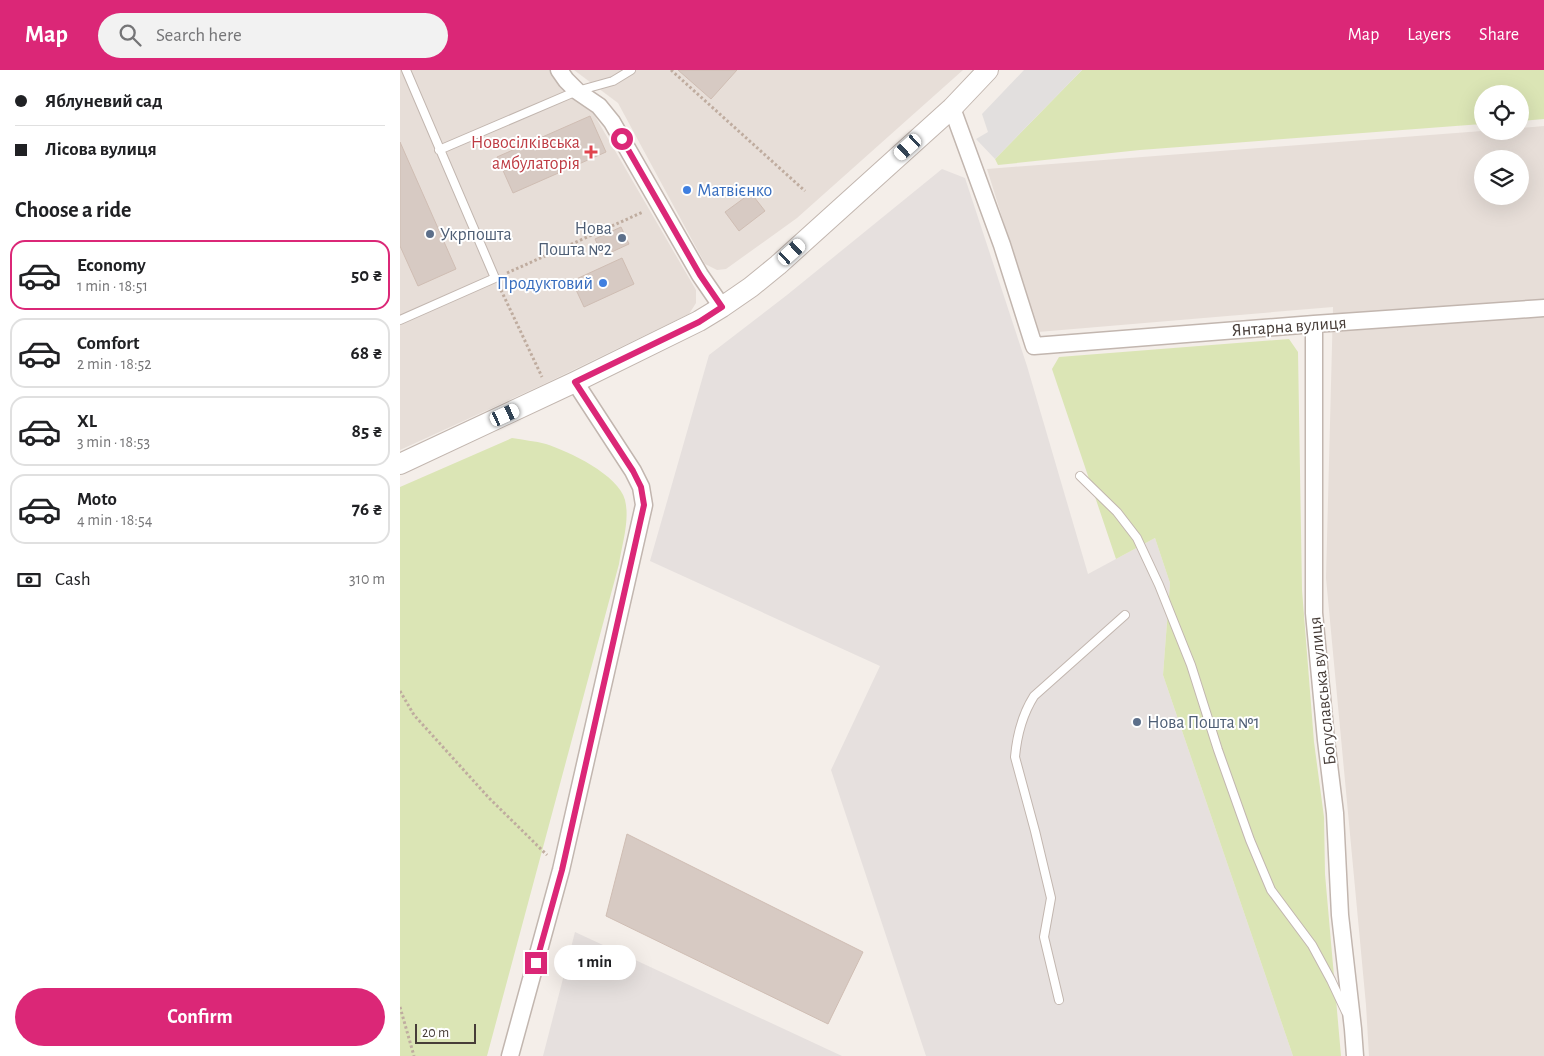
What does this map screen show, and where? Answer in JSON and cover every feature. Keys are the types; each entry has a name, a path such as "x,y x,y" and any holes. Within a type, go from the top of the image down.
{"street":[{"path":"558,70 577,91 598,106 612,122 700,275 722,307"},
{"path":"400,464 699,322 722,307 778,265 952,108 988,70"},
{"name":"Янтарна вулиця","path":"952,108 1002,245 1034,346 1544,308"},
{"name":"Богуславська вулиця","path":"1314,324 1314,613 1335,813 1340,915 1355,1056"},
{"path":"510,1056 562,870 644,505 641,487 633,471 575,382"}],"lane":[{"path":"400,320 495,278 406,70"},
{"path":"440,150 577,91 613,82 631,70"},
{"path":"1080,476 1117,512 1137,538 1191,665 1218,750 1250,840 1271,890 1312,946 1332,980 1353,1030"},
{"path":"1059,1000 1044,937 1051,898 1015,757 1016,746 1025,711 1034,696 1126,615"}],"path":[{"path":"671,70 805,191"},
{"path":"543,380 495,278 644,211 648,220"},
{"path":"400,691 414,715 489,798 562,870"},
{"path":"400,1007 414,1056"}],"shaded area":[{"path":"400,70 552,70 592,111 696,290 696,303 689,314 542,385 400,450"},
{"path":"574,70 963,70 797,218 726,269 717,270 705,264 618,103"},
{"path":"1024,70 1082,70 995,159 976,139 988,132 982,114"},
{"path":"1544,126 1544,1056 1369,1056 1366,1005 1326,578 1333,307 1038,332 987,169 1474,132 1474,140 1529,140 1529,127"},
{"path":"942,169 965,178 1027,366 1088,574 1155,538 1170,583 1163,675 1293,1056 926,1056 831,770 880,666 650,561 709,355 787,295"},
{"path":"575,932 842,1056 543,1056"}],"green space":[{"path":"1082,70 1544,70 1544,119 1529,120 1529,85 1474,85 1474,125 1140,150 998,165 995,159"},
{"path":"1289,339 1298,352 1302,590 1314,742 1324,817 1325,874 1341,1056 1293,1056 1163,675 1170,583 1155,538 1116,559 1052,369 1059,357"},
{"path":"512,438 546,444 567,452 592,465 613,482 621,491 625,500 627,516 624,540 487,1056 400,1056 400,487"}],"building":[{"path":"678,70 737,70 711,99"},
{"path":"590,116 606,152 513,193 497,157"},
{"path":"400,142 456,269 418,286 400,246"},
{"path":"751,193 765,211 739,231 725,212"},
{"path":"621,227 629,244 603,256 595,239"},
{"name":"Продуктовий","path":"622,258 634,284 584,307 572,281"},
{"path":"627,834 863,952 828,1024 606,916"}],"place":[{"name":"Новосілківська амбулаторія","path":"591,152"},
{"name":"Матвієнко","path":"687,190"},
{"name":"Укрпошта","path":"430,234"},
{"name":"Нова Пошта №2","path":"622,238"},
{"name":"Продуктовий","path":"603,283"},
{"name":"Нова Пошта №1","path":"1137,722"}],"route":[{"path":"536,963 562,870 644,505 641,487 633,471 575,382 699,322 722,307 700,275 622,139"}]}
